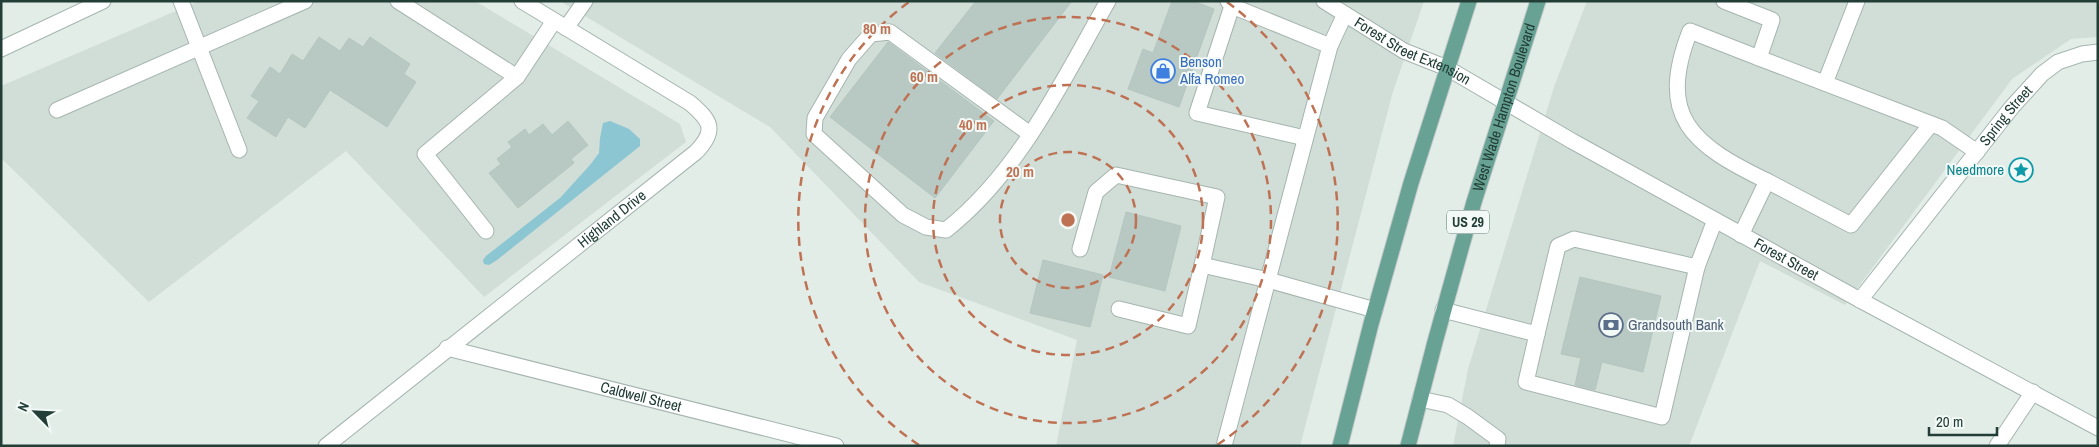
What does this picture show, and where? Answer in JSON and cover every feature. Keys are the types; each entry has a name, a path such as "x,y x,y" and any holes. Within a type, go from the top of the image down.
{"main road":[{"path":"1340,446 1375,310 1411,183 1469,1"},
{"name":"West Wade Hampton Boulevard","path":"1408,446 1443,310 1474,202 1538,1"}],"street":[{"path":"1,49 103,1"},
{"path":"181,1 239,150"},
{"path":"57,110 305,1"},
{"path":"398,1 518,77"},
{"name":"Highland Drive","path":"326,446 696,152 706,141 710,133 705,116 690,103 522,1"},
{"path":"486,231 425,154 518,77 560,24 585,1"},
{"path":"1030,134 890,32 871,34 849,59 815,118 814,134 903,215 926,228 946,230 968,212 988,191 1030,134 1108,1"},
{"name":"Forest Street Extension","path":"1324,1 1404,51 1447,68 1477,85"},
{"path":"1724,1 1772,20 1759,58"},
{"path":"1824,83 1857,1"},
{"path":"1305,138 1197,113 1230,4 1330,46"},
{"path":"1224,446 1330,46 1345,14"},
{"path":"1931,124 1851,225 1767,181 1702,143 1689,128 1682,112 1678,92 1678,69 1682,52 1690,31 1942,128 1977,152"},
{"name":"Spring Street","path":"1860,300 2012,107 2042,74 2058,62 2082,54 2098,52"},
{"name":"Forest Street","path":"1477,85 1572,141 1741,235 2098,428"},
{"path":"1080,249 1096,192 1116,175 1217,198 1188,326 1119,309"},
{"path":"1741,235 1767,181"},
{"path":"1697,267 1574,239 1558,246 1526,382 1662,417 1697,267 1715,220"},
{"path":"1202,265 1268,280 1375,310"},
{"path":"1443,310 1537,334"},
{"name":"Caldwell Street","path":"447,348 836,446"},
{"path":"1997,446 2032,392"},
{"path":"1420,399 1448,405 1468,417 1498,438 1497,446"}],"shaded area":[{"path":"199,1 475,1 680,124 686,142 484,297 346,151 149,302 1,158 1,86"},
{"path":"560,1 1424,1 1392,95 1300,446 1056,446 1077,340 919,282 770,127"},
{"path":"1587,1 2098,1 2098,37 2071,39 2012,79 1845,305 1760,261 1689,446 1453,446 1468,369 1554,87"}],"water":[{"path":"610,121 629,129 640,139 640,146 497,260 489,265 484,264 483,260 486,256 560,198 590,165 599,153 603,123"}],"building":[{"path":"976,1 1072,1 997,99 935,53"},
{"name":"Benson Alfa Romeo","path":"1172,1 1193,1 1214,9 1179,107 1128,89 1143,49 1153,53"},
{"path":"319,37 340,51 349,38 363,47 370,37 410,64 404,74 416,82 387,127 330,90 305,128 288,117 276,137 247,118 259,101 251,96 270,67 280,74 292,54 303,61"},
{"path":"888,42 994,121 935,198 830,117"},
{"path":"568,121 588,145 571,159 574,163 518,208 489,173 501,164 497,159 512,147 508,142 525,129 529,135 543,124 552,135"},
{"path":"1126,212 1181,226 1165,291 1109,277"},
{"path":"1043,260 1103,275 1090,327 1030,313"},
{"name":"Grandsouth Bank","path":"1580,277 1661,296 1643,372 1602,362 1595,390 1575,385 1581,358 1561,354"}],"place":[{"name":"Benson Alfa Romeo","path":"1163,71"},
{"name":"Needmore","path":"2021,170"},
{"name":"Grandsouth Bank","path":"1611,325"}]}
